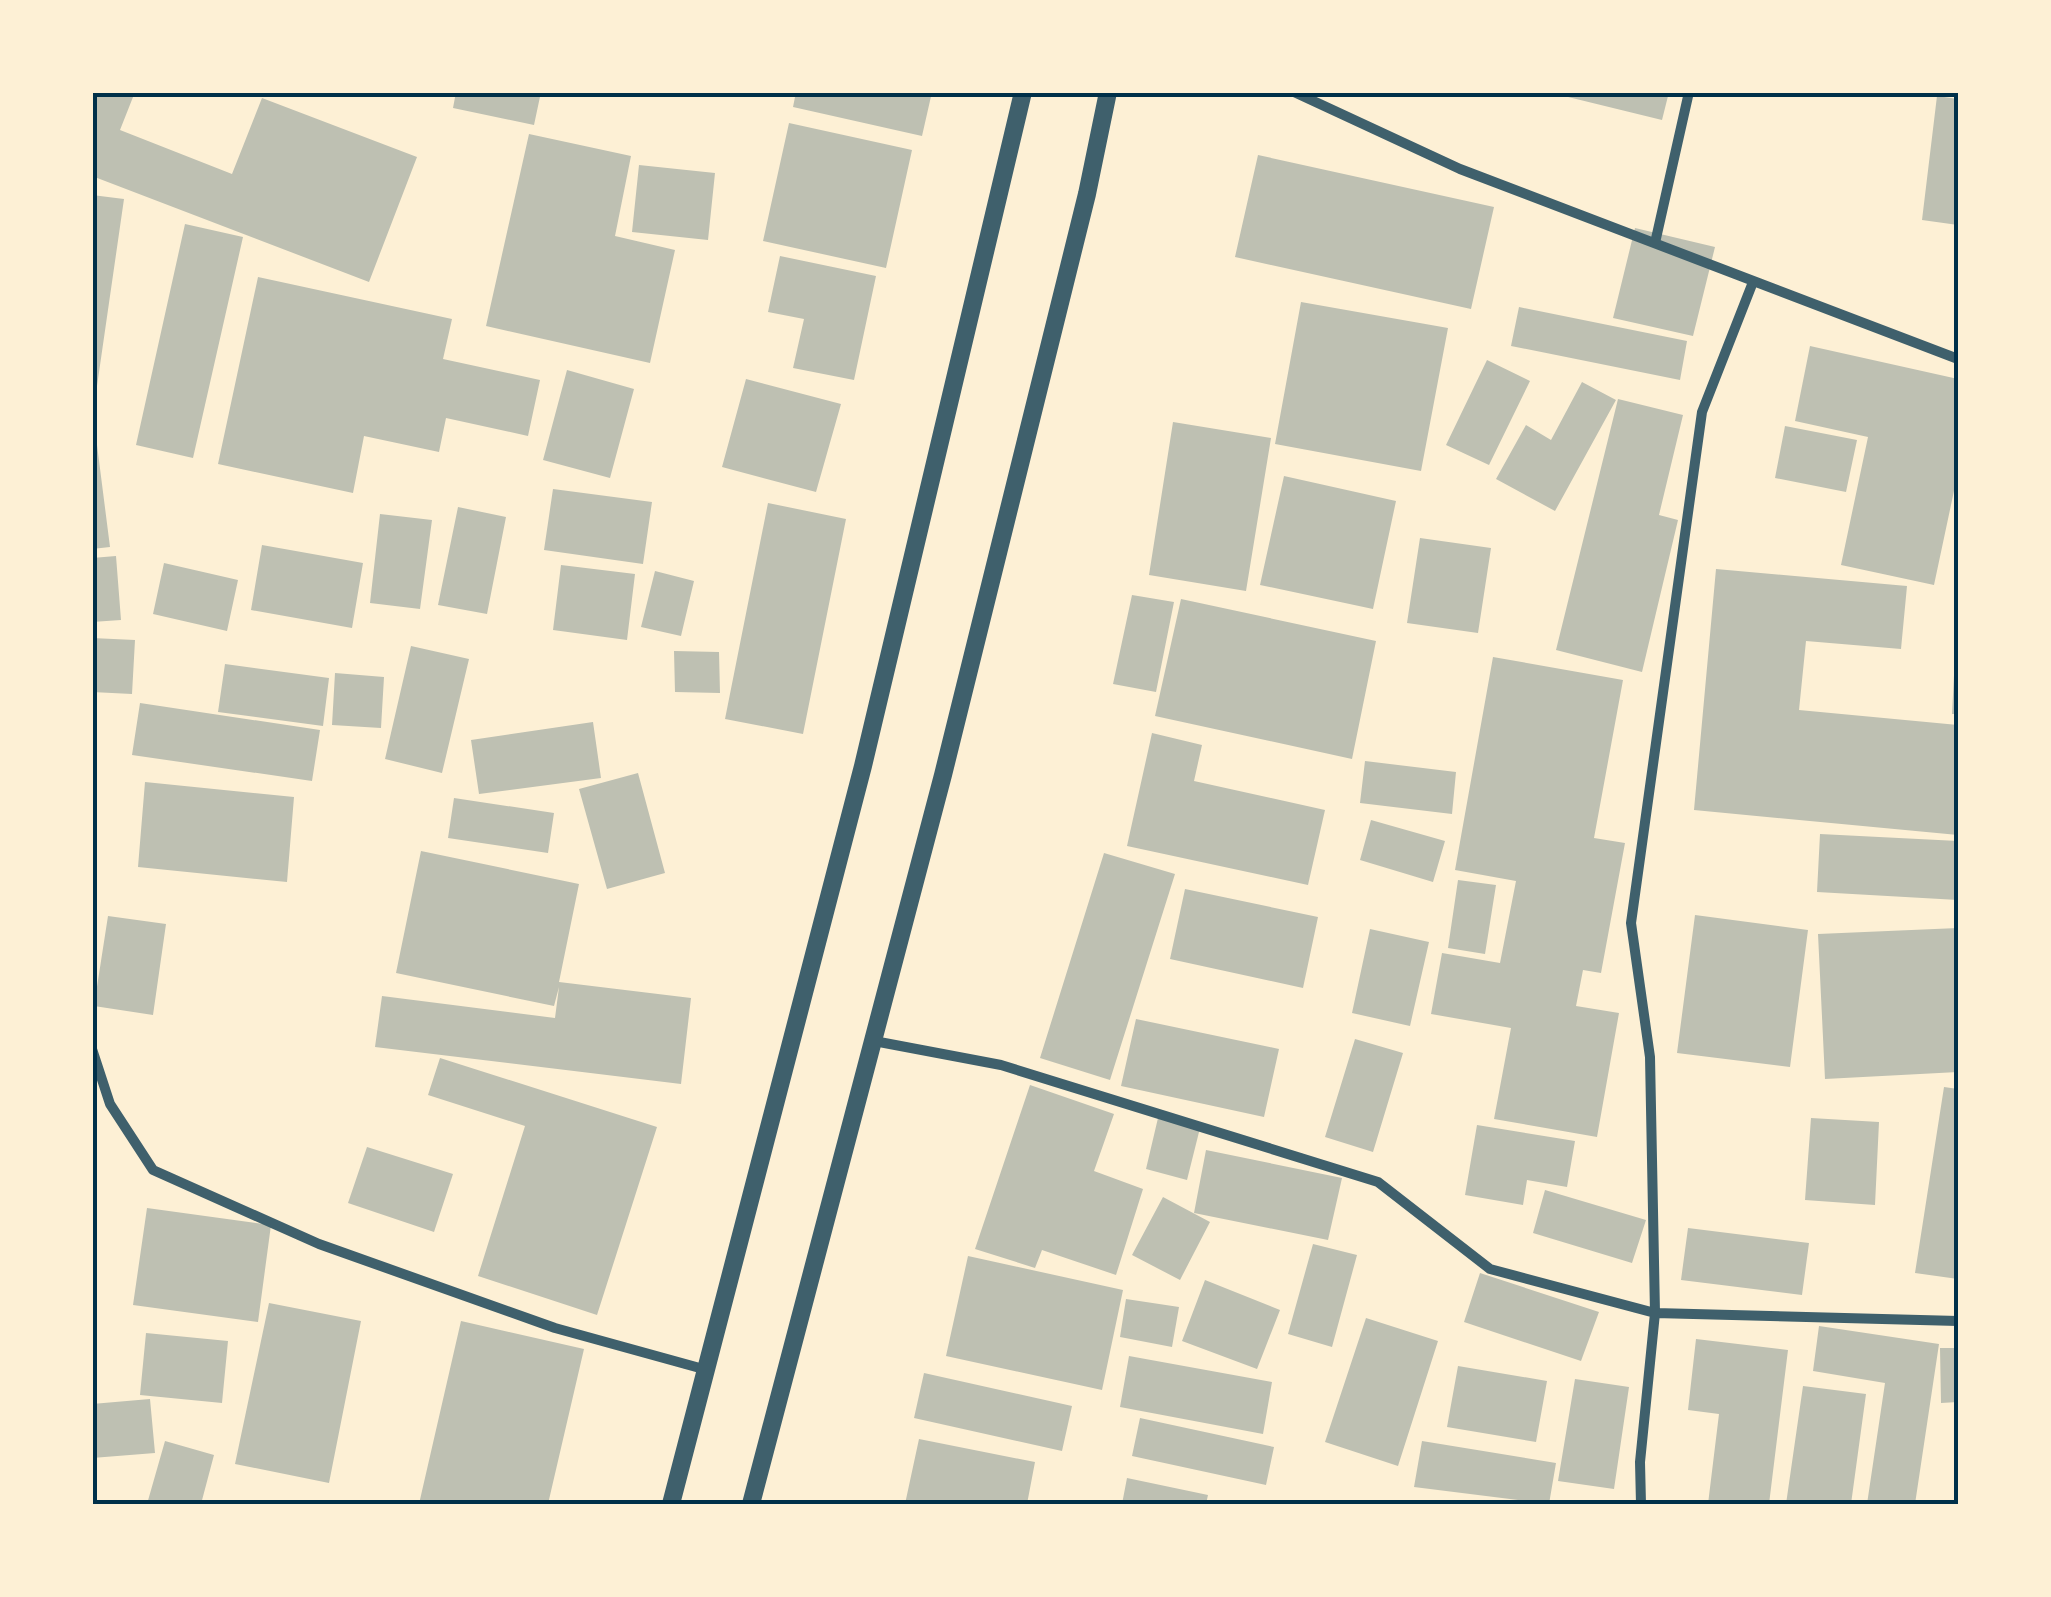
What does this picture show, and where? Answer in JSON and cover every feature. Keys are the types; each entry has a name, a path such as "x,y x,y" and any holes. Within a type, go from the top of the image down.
{"street":[{"path":"672,1504 863,766 1023,92"},
{"path":"751,1504 874,1041 1068,272 1108,92"},
{"path":"1294,92 1460,169 1958,359"},
{"path":"1654,243 1689,92"},
{"path":"1641,1504 1640,1462 1655,1313 1650,1056 1631,923 1702,412 1753,282"},
{"path":"874,1041 1001,1065 1378,1182 1490,1269 1655,1313 1958,1321"},
{"path":"92,1049 110,1104 153,1170 319,1244 555,1328 707,1370"}],"building":[{"path":"92,92 135,92 120,130 232,174 262,98 417,157 369,282 92,176"},
{"path":"456,92 541,92 534,125 453,108"},
{"path":"796,92 932,92 922,136 793,107"},
{"path":"1565,92 1669,92 1662,120 1564,96"},
{"path":"1937,96 1958,99 1958,225 1922,220"},
{"path":"789,123 912,150 886,268 763,241"},
{"path":"529,134 631,156 615,236 675,250 650,363 486,326"},
{"path":"1258,155 1494,207 1471,309 1235,257"},
{"path":"639,165 715,173 708,240 632,232"},
{"path":"92,195 124,199 97,386 92,385"},
{"path":"185,224 243,237 193,458 136,445"},
{"path":"1635,228 1715,247 1693,336 1613,318"},
{"path":"780,256 876,276 854,380 793,368 804,319 768,312"},
{"path":"258,277 452,319 443,359 540,380 528,436 446,418 439,452 364,436 353,493 218,464"},
{"path":"1301,302 1448,328 1421,471 1275,444"},
{"path":"1519,307 1687,341 1680,380 1511,346"},
{"path":"1810,346 1958,379 1958,472 1934,585 1841,565 1868,437 1795,421"},
{"path":"1487,360 1530,381 1489,465 1446,445"},
{"path":"567,370 634,389 610,478 543,460"},
{"path":"746,379 841,404 816,492 722,467"},
{"path":"1582,382 1616,400 1555,511 1496,479 1526,425 1551,440"},
{"path":"1618,399 1683,415 1659,515 1678,520 1642,672 1556,650"},
{"path":"1173,422 1271,438 1246,591 1149,575"},
{"path":"1785,426 1857,440 1846,492 1775,478"},
{"path":"97,445 110,547 92,549 92,446"},
{"path":"1284,476 1396,501 1373,609 1260,585"},
{"path":"553,489 652,502 643,564 544,550"},
{"path":"768,503 846,519 803,734 725,719"},
{"path":"458,507 506,517 487,614 438,605"},
{"path":"380,514 432,520 420,609 370,603"},
{"path":"1420,538 1491,548 1478,633 1407,623"},
{"path":"262,545 363,563 352,628 251,610"},
{"path":"116,556 121,620 92,622 92,558"},
{"path":"164,563 238,580 227,631 153,614"},
{"path":"561,565 635,574 627,640 553,630"},
{"path":"1716,569 1907,586 1901,649 1806,641 1799,710 1958,725 1958,835 1694,810"},
{"path":"655,571 694,581 681,636 641,627"},
{"path":"1132,595 1174,602 1156,692 1113,684"},
{"path":"1181,599 1376,641 1352,759 1155,716"},
{"path":"92,638 135,640 132,694 92,692"},
{"path":"411,646 469,659 442,773 385,759"},
{"path":"674,651 719,652 720,693 675,692"},
{"path":"1955,656 1958,714 1952,714"},
{"path":"1493,657 1623,680 1594,838 1625,843 1601,973 1583,970 1576,1006 1619,1013 1597,1137 1494,1119 1511,1028 1431,1014 1442,953 1500,963 1516,881 1455,870"},
{"path":"225,664 329,678 323,726 218,712"},
{"path":"335,673 384,677 381,728 332,725"},
{"path":"140,703 320,730 312,781 132,755"},
{"path":"593,722 601,778 479,794 471,740"},
{"path":"1152,733 1202,745 1194,781 1325,810 1308,885 1127,846"},
{"path":"1365,761 1456,772 1452,814 1360,803"},
{"path":"638,773 665,873 607,889 579,789"},
{"path":"145,782 294,797 287,882 138,867"},
{"path":"454,798 554,813 548,853 448,838"},
{"path":"1371,820 1445,841 1433,882 1360,860"},
{"path":"1820,834 1958,841 1958,900 1817,892"},
{"path":"421,851 579,884 559,982 691,998 681,1084 375,1047 382,996 555,1018 559,987 554,1006 396,973"},
{"path":"1104,853 1175,874 1110,1080 1040,1058"},
{"path":"1458,880 1496,885 1485,954 1448,948"},
{"path":"1185,889 1318,917 1303,988 1170,959"},
{"path":"1695,915 1808,930 1790,1067 1677,1053"},
{"path":"108,916 166,924 153,1015 94,1006"},
{"path":"1958,928 1958,1072 1825,1079 1818,934"},
{"path":"1370,929 1429,942 1410,1026 1352,1013"},
{"path":"1136,1019 1279,1049 1264,1117 1121,1086"},
{"path":"1355,1039 1403,1053 1373,1152 1325,1137"},
{"path":"440,1058 657,1127 597,1315 478,1276 525,1126 428,1095"},
{"path":"1030,1085 1114,1114 1094,1171 1143,1189 1116,1275 1042,1250 1035,1268 975,1249"},
{"path":"1944,1087 1958,1089 1958,1279 1915,1273"},
{"path":"1158,1118 1200,1128 1187,1180 1146,1169"},
{"path":"1811,1118 1879,1122 1875,1205 1805,1200"},
{"path":"1477,1125 1575,1141 1567,1187 1527,1180 1523,1205 1465,1195"},
{"path":"367,1147 453,1174 434,1232 348,1203"},
{"path":"1206,1150 1342,1178 1328,1240 1194,1213"},
{"path":"1545,1190 1646,1220 1632,1263 1533,1233"},
{"path":"1163,1197 1210,1222 1180,1280 1132,1255"},
{"path":"147,1208 271,1225 258,1322 133,1305"},
{"path":"1688,1228 1809,1243 1802,1295 1681,1280"},
{"path":"1313,1244 1357,1255 1332,1347 1288,1334"},
{"path":"968,1256 1123,1290 1102,1390 946,1356"},
{"path":"1480,1273 1599,1312 1581,1361 1464,1322"},
{"path":"1205,1280 1280,1310 1257,1369 1182,1341"},
{"path":"1126,1299 1179,1307 1172,1347 1120,1337"},
{"path":"269,1303 361,1321 329,1483 235,1464"},
{"path":"1366,1318 1438,1341 1398,1466 1325,1442"},
{"path":"461,1321 584,1349 548,1504 419,1504"},
{"path":"1819,1326 1939,1344 1915,1504 1867,1504 1885,1383 1813,1371"},
{"path":"146,1333 228,1341 222,1403 140,1395"},
{"path":"1696,1339 1788,1350 1769,1504 1708,1504 1719,1414 1688,1410"},
{"path":"1940,1348 1958,1348 1958,1402 1941,1403"},
{"path":"1129,1356 1272,1382 1263,1434 1120,1407"},
{"path":"1458,1366 1547,1381 1536,1442 1447,1427"},
{"path":"924,1373 1072,1406 1062,1451 914,1418"},
{"path":"1575,1379 1629,1387 1614,1489 1558,1481"},
{"path":"1803,1386 1866,1394 1851,1504 1786,1504"},
{"path":"150,1399 155,1453 92,1458 92,1404"},
{"path":"1140,1418 1274,1447 1266,1485 1132,1456"},
{"path":"919,1439 1035,1462 1027,1504 905,1504"},
{"path":"165,1441 214,1455 201,1504 147,1504"},
{"path":"1422,1441 1556,1463 1549,1504 1414,1487"},
{"path":"1127,1478 1208,1495 1206,1504 1122,1504"}]}
